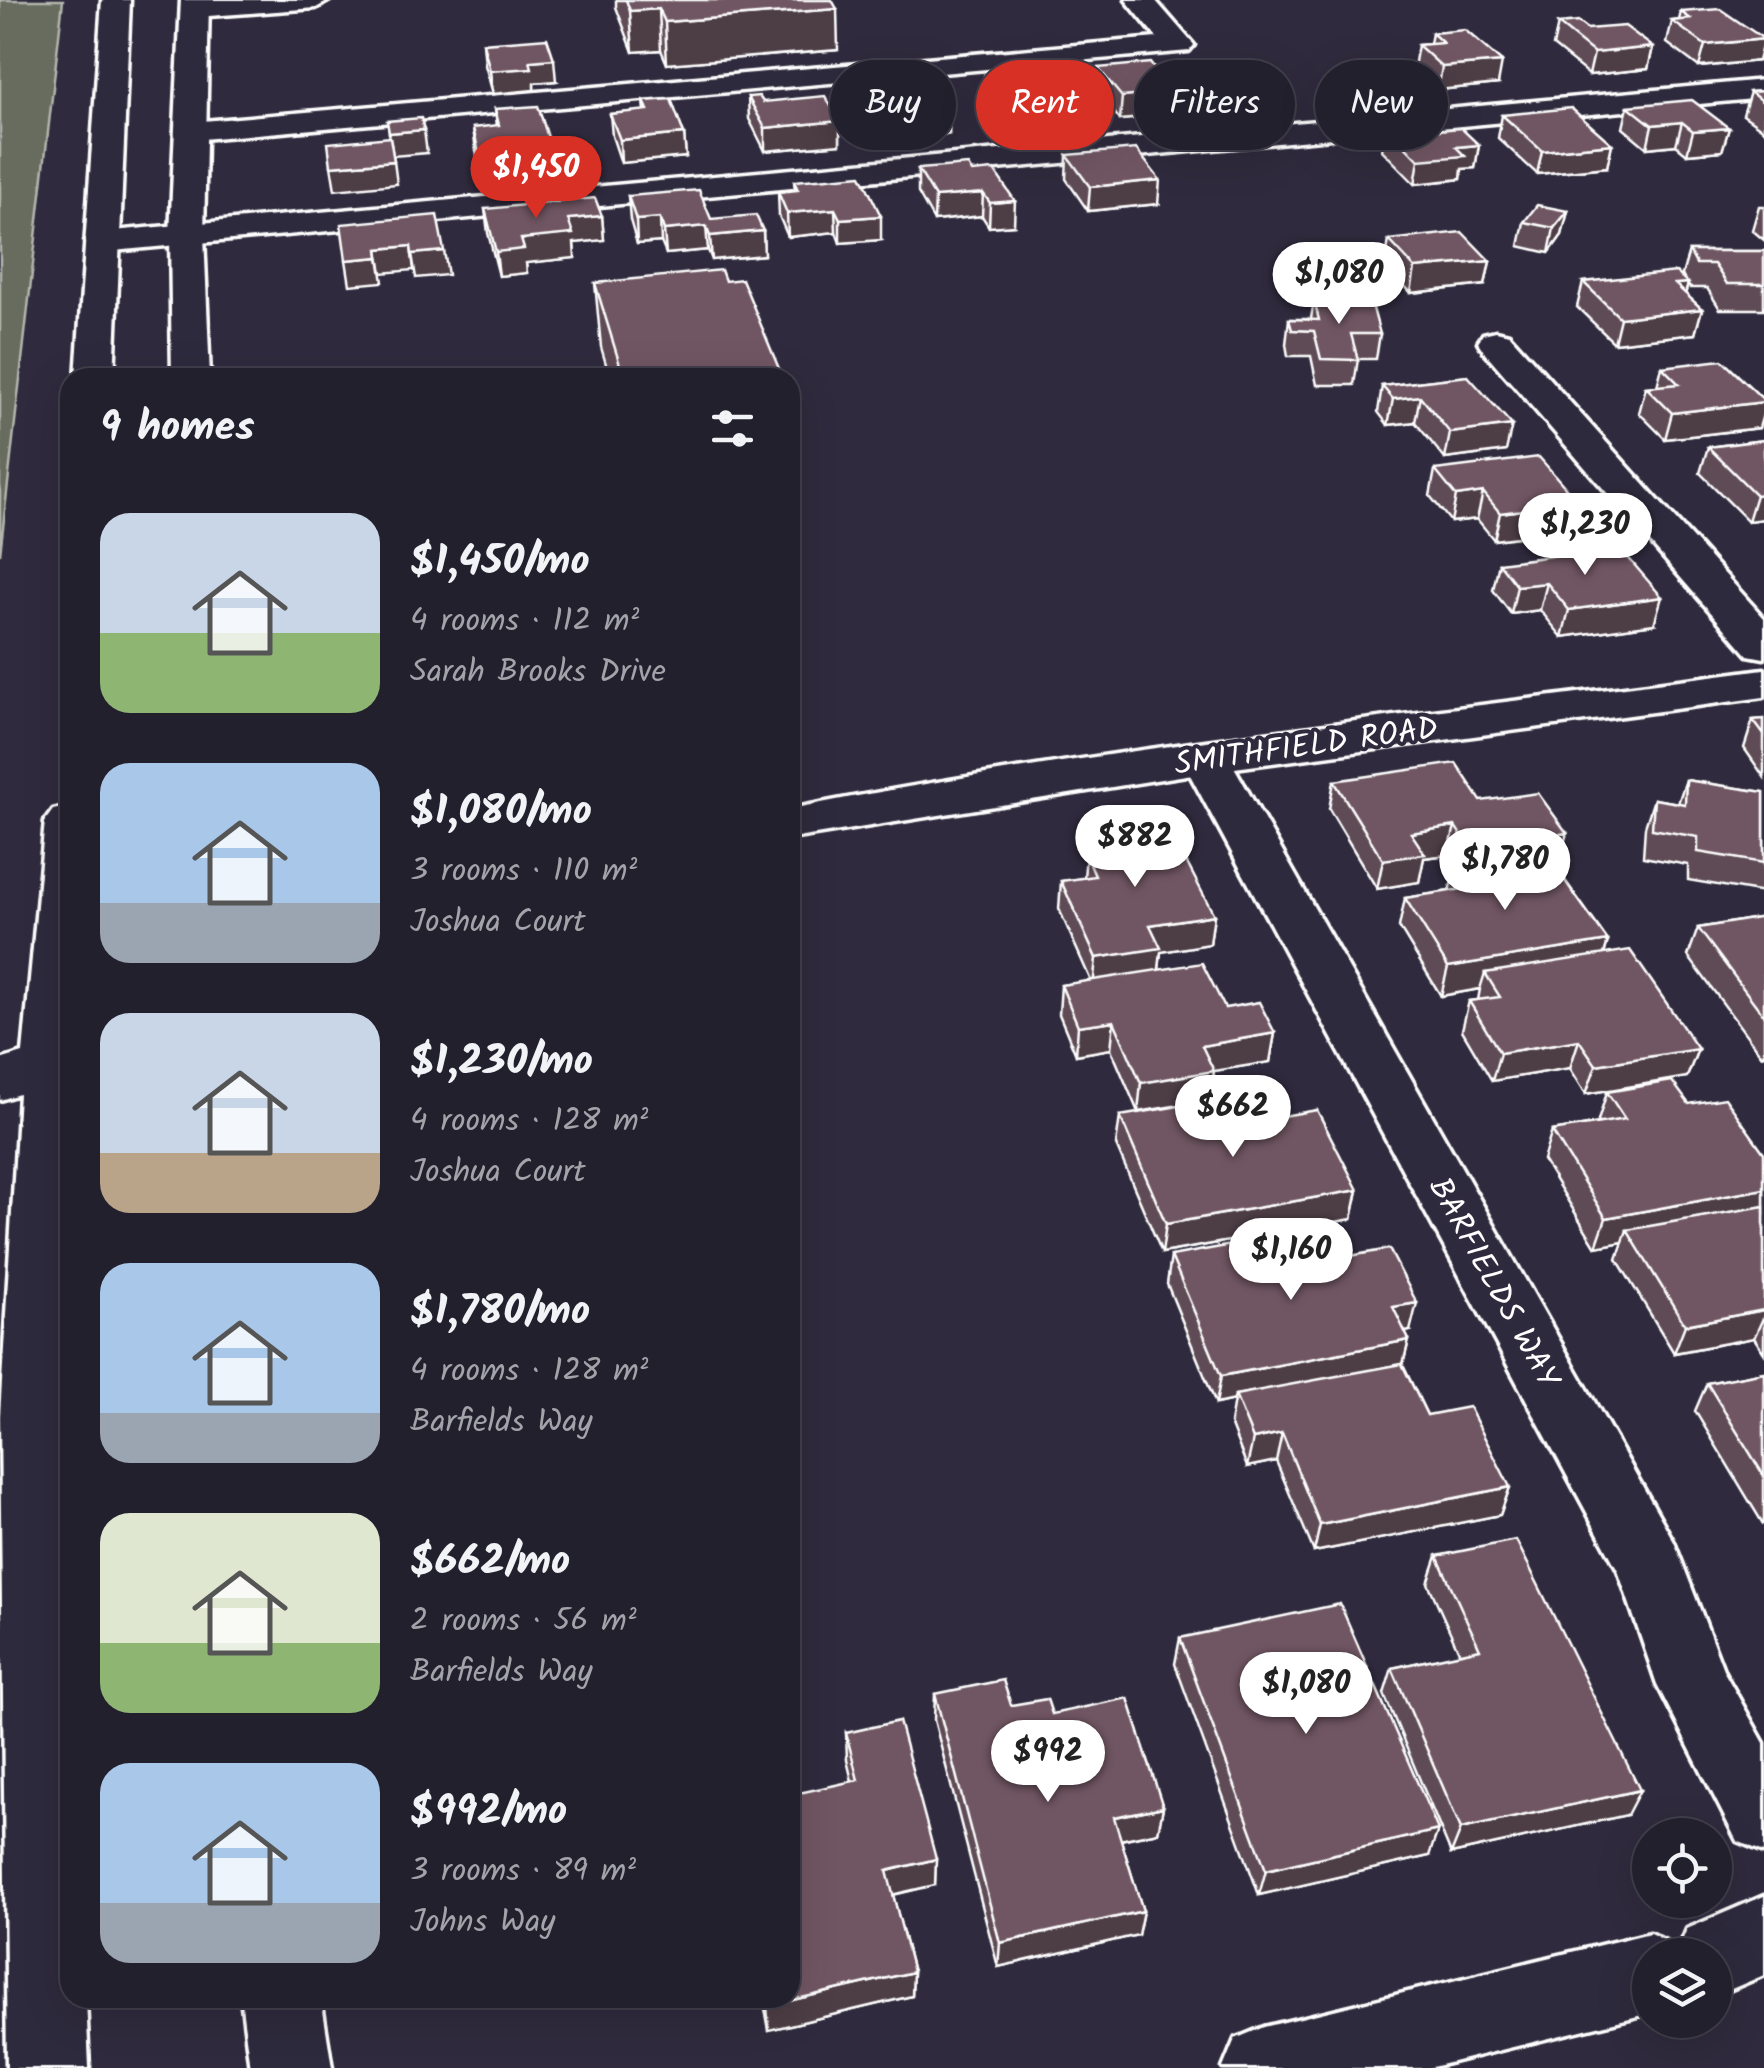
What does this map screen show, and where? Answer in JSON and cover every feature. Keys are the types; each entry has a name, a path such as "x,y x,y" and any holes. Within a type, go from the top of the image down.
{"main road":[{"path":"191,368 188,7 316,0"},
{"path":"191,131 1180,46 1140,0"},
{"path":"96,368 122,10"},
{"path":"102,242 1764,89"},
{"path":"1496,342 1764,645"},
{"name":"SMITHFIELD ROAD","path":"800,822 1205,758 1764,683"},
{"name":"BARFIELDS WAY","path":"1205,758 1650,1563 1694,1684 1764,1816"},
{"path":"48,2068 30,1477 39,1068 60,901"},
{"path":"1732,1949 1764,1935"},
{"path":"1264,2068 1632,1977"},
{"path":"282,2008 291,2068"}],"green space":[{"path":"0,0 63,0 0,554"}],"building":[{"path":"626,0 832,0 837,9 665,22 659,9 630,11"},
{"path":"1720,9 1764,39 1705,45 1672,21 1691,19 1681,12"},
{"path":"1578,22 1587,29 1625,26 1653,47 1594,53 1558,24"},
{"path":"1465,30 1502,62 1448,66 1448,60 1434,60 1418,45 1443,43 1432,33"},
{"path":"547,38 554,59 530,61 532,68 490,71 483,43"},
{"path":"1134,65 1134,96 1122,97 1114,87 1114,66"},
{"path":"1764,91 1764,103 1750,92"},
{"path":"759,96 763,102 825,96 830,104 830,122 765,128 748,97"},
{"path":"671,99 684,134 620,140 610,114 648,110 644,101"},
{"path":"1692,100 1729,128 1693,131 1682,122 1652,125 1628,106"},
{"path":"538,106 551,147 479,153 473,128 499,125 495,109"},
{"path":"1571,108 1612,144 1542,151 1502,115"},
{"path":"421,118 424,130 389,133 387,121"},
{"path":"1461,128 1479,145 1456,147 1465,156 1419,160 1409,150 1448,150 1448,129"},
{"path":"390,137 394,161 331,166 328,143"},
{"path":"1134,149 1160,180 1090,187 1067,155"},
{"path":"968,165 972,172 994,170 1015,201 990,203 983,193 935,197 918,169"},
{"path":"861,175 881,216 840,219 835,209 787,213 778,192 798,190 794,181"},
{"path":"699,190 711,219 756,215 763,231 710,236 706,226 664,230 660,218 636,220 628,196"},
{"path":"595,198 602,216 568,219 573,234 521,239 524,249 496,252 485,209"},
{"path":"1537,205 1568,211 1554,228 1524,222"},
{"path":"437,215 444,251 412,254 411,246 378,249 379,257 346,260 341,224"},
{"path":"1462,232 1490,261 1415,268 1389,240"},
{"path":"1689,251 1764,251 1764,284 1727,284 1714,264 1696,264"},
{"path":"721,270 725,281 742,279 779,368 621,368 595,283"},
{"path":"1676,272 1688,283 1675,284 1702,309 1620,318 1583,282"},
{"path":"1314,300 1371,301 1380,334 1351,334 1358,360 1321,359 1314,331 1292,330 1289,319 1319,320"},
{"path":"1722,360 1764,402 1672,413 1646,387 1679,384 1662,367"},
{"path":"1468,376 1512,425 1450,433 1420,396 1393,399 1382,386"},
{"path":"1764,440 1764,494 1756,495 1708,447"},
{"path":"1539,457 1579,503 1500,513 1483,492 1456,496 1435,470"},
{"path":"1619,547 1662,597 1569,610 1547,583 1517,586 1499,563"},
{"path":"1764,719 1764,735 1753,720"},
{"path":"1456,763 1481,801 1538,793 1567,833 1469,847 1455,826 1411,833 1425,854 1383,860 1334,781"},
{"path":"1686,780 1764,792 1764,863 1698,852 1698,837 1652,829 1654,799 1685,804"},
{"path":"1164,819 1214,915 1150,925 1161,948 1096,958 1061,881 1095,876 1086,855 1112,851 1102,828"},
{"path":"1545,853 1608,941 1448,967 1405,898 1469,888 1455,867"},
{"path":"1764,917 1764,1016 1698,928"},
{"path":"1630,950 1698,1049 1596,1065 1579,1040 1500,1053 1469,1001 1500,997 1485,973"},
{"path":"1202,963 1225,1008 1259,1002 1275,1033 1202,1046 1214,1071 1141,1083 1114,1021 1078,1026 1061,985"},
{"path":"1672,1081 1689,1104 1725,1098 1764,1153 1764,1189 1606,1218 1552,1131 1625,1119 1607,1092"},
{"path":"1220,1099 1232,1125 1317,1110 1358,1190 1166,1224 1120,1116"},
{"path":"1764,1206 1764,1310 1685,1325 1627,1230"},
{"path":"1287,1235 1301,1265 1389,1249 1417,1303 1393,1307 1409,1340 1221,1376 1171,1256"},
{"path":"1402,1364 1427,1415 1469,1407 1510,1487 1320,1525 1282,1433 1253,1439 1235,1395"},
{"path":"1764,1372 1764,1476 1707,1383"},
{"path":"1516,1540 1640,1790 1461,1829 1392,1668 1480,1649 1437,1556"},
{"path":"1340,1604 1438,1830 1266,1870 1180,1638"},
{"path":"1003,1680 1011,1705 1047,1699 1052,1714 1128,1698 1163,1807 1114,1817 1143,1911 1000,1943 935,1694"},
{"path":"899,1721 936,1859 887,1871 913,1972 800,1998 800,1793 858,1780 846,1733"}]}
